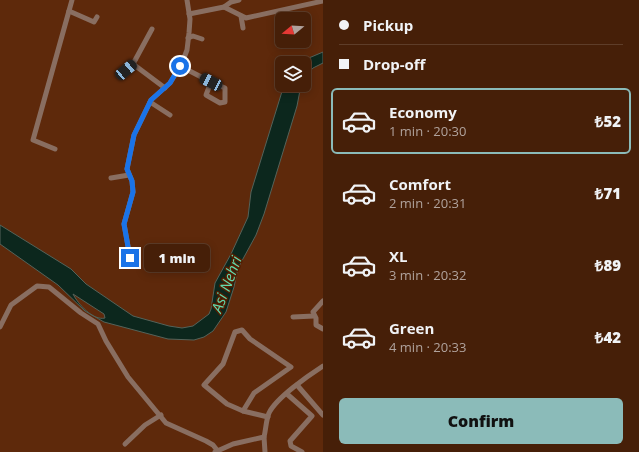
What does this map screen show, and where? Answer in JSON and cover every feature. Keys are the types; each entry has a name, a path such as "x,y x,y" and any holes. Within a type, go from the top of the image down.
{"street":[{"path":"55,149 33,140 72,0"},
{"path":"130,258 124,224 133,192 132,181 127,169 134,135 150,102 170,83 187,50 190,14 187,0"},
{"path":"190,14 224,7 231,2 239,0"},
{"path":"224,7 246,18 323,1"},
{"path":"69,11 94,22 97,17"},
{"path":"241,16 243,28"},
{"path":"122,72 133,64 152,29"},
{"path":"188,38 193,36 202,39"},
{"path":"133,64 165,88"},
{"path":"180,66 225,88 225,102 220,102 206,95 211,82"},
{"path":"150,102 170,116"},
{"path":"111,178 129,175"},
{"path":"0,327 14,302 37,286 49,287 81,313 98,324 106,341 128,377 166,423 206,441 213,445 216,451 233,444 264,437"},
{"path":"323,302 313,312 316,325 323,329"},
{"path":"293,317 314,316"},
{"path":"243,411 254,393 291,367 250,339 242,330 235,332 223,364 204,385 227,404 243,411 268,417"},
{"path":"265,452 264,437 268,417 276,403 296,385 323,366"},
{"path":"296,385 323,416"},
{"path":"287,394 312,416"},
{"path":"302,452 291,446 290,441 317,410"},
{"path":"125,444 145,425 160,415"}],"water":[{"path":"323,52 323,63 311,70 311,57"},
{"name":"Asi Nehri","path":"282,92 300,92 297,106 264,214 256,235 238,268 226,312 213,331 204,337 194,340 168,339 104,322 85,311 58,285 0,244 0,225 71,269 86,284 133,316 182,328 193,326 209,314 215,283 231,254 248,217 251,192","holes":["73,294 104,314 105,318 96,317 86,311"]}],"route":[{"path":"130,258 124,224 128,205 133,192 132,181 127,169 134,135 151,100 170,83 180,66"}]}
